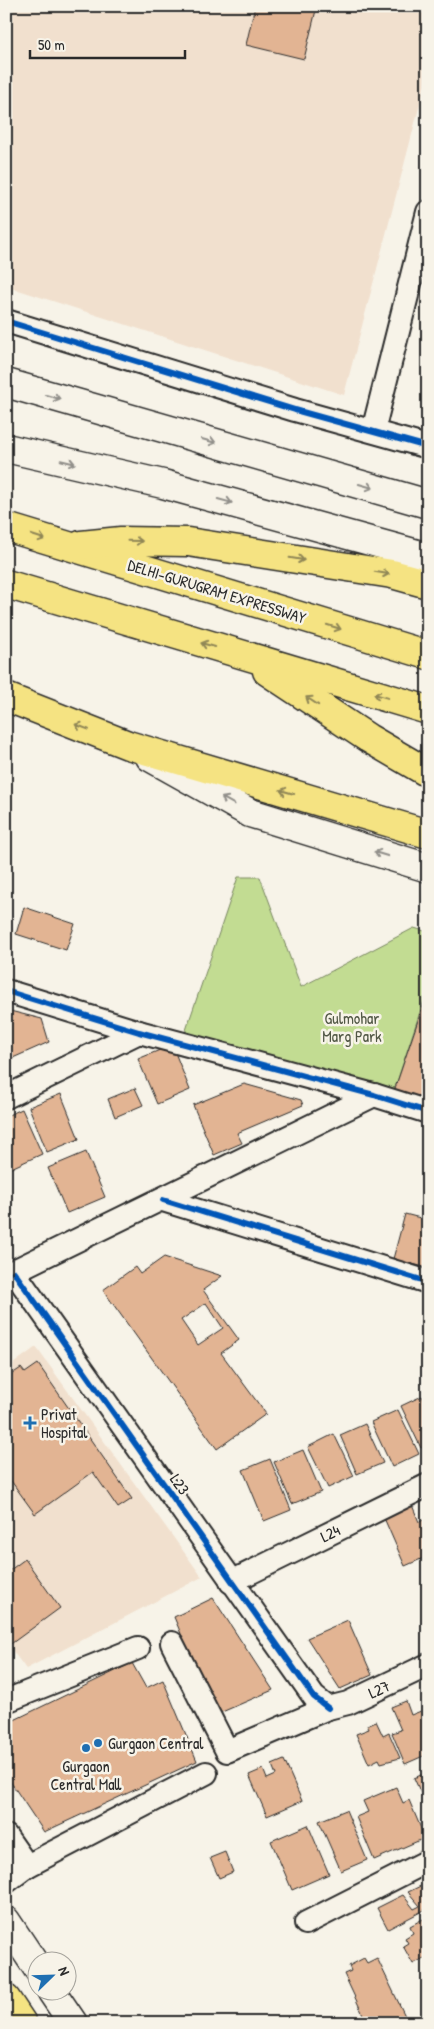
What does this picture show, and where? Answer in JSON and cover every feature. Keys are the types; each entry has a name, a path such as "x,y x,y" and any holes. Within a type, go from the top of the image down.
{"main road":[{"path":"6,383 428,504"},
{"path":"13,450 163,484 428,557"},
{"name":"DELHI-GURUGRAM EXPRESSWAY","path":"6,527 428,655"},
{"path":"70,547 121,541 188,542 392,574 428,584"},
{"path":"6,584 428,710"},
{"path":"244,655 368,738 428,773"},
{"path":"6,697 128,745 428,834"},
{"path":"128,745 250,813 428,868"},
{"path":"6,1921 28,1954"},
{"path":"6,1999 22,2023"},
{"path":"59,2002 73,2023"}],"street":[{"path":"372,431 428,212"},
{"path":"6,321 295,410 428,447"},
{"path":"6,992 139,1032 374,1095 428,1112"},
{"path":"6,1097 139,1032"},
{"path":"10,1273 163,1200 374,1095"},
{"path":"163,1200 428,1282"},
{"name":"L23","path":"10,1273 314,1697 328,1708"},
{"name":"L24","path":"231,1582 428,1485"},
{"name":"L27","path":"172,1642 227,1752 328,1708 348,1703 428,1666"},
{"path":"6,1701 138,1648"},
{"path":"6,1882 27,1866 206,1774"},
{"path":"6,1836 27,1866"},
{"path":"306,1923 428,1861"}],"shaded area":[{"path":"6,6 428,6 428,73 344,395 6,286"},
{"path":"36,1347 202,1577 26,1669 6,1642 6,1369"}],"green space":[{"name":"Gulmohar Marg Park","path":"238,877 260,877 301,987 414,928 428,932 428,988 392,1097 183,1039"}],"building":[{"path":"255,6 317,6 304,59 246,45"},
{"path":"24,907 75,924 66,950 16,934"},
{"path":"428,991 428,1108 392,1097"},
{"path":"6,1010 42,1019 49,1042 6,1061"},
{"path":"172,1045 190,1090 157,1104 138,1059"},
{"path":"244,1084 301,1100 303,1105 237,1133 242,1143 214,1155 193,1105"},
{"path":"135,1088 143,1105 115,1117 108,1099"},
{"path":"61,1094 79,1139 47,1152 29,1107"},
{"path":"22,1109 42,1154 9,1169 6,1164 6,1116"},
{"path":"86,1152 105,1197 67,1213 48,1168"},
{"path":"405,1214 428,1220 428,1268 393,1259"},
{"path":"164,1257 222,1276 203,1290 239,1340 221,1353 266,1414 217,1449 103,1290 135,1267 140,1274","holes":["206,1303 223,1328 198,1345 181,1320"]},
{"path":"38,1364 132,1499 118,1508 93,1472 35,1514 6,1474 6,1378 21,1368 25,1373"},
{"path":"422,1396 428,1408 428,1445 421,1448 401,1406"},
{"path":"398,1410 419,1454 392,1467 371,1422"},
{"path":"365,1424 383,1463 357,1474 340,1435"},
{"path":"334,1434 354,1476 328,1488 308,1447"},
{"path":"303,1450 321,1492 292,1504 274,1462"},
{"path":"270,1459 291,1510 264,1521 243,1470"},
{"path":"412,1505 419,1522 426,1519 428,1524 428,1556 405,1566 384,1518"},
{"path":"25,1559 60,1608 8,1646 6,1573"},
{"path":"213,1598 273,1690 215,1715 174,1617"},
{"path":"348,1620 372,1675 340,1689 307,1638"},
{"name":"Gurgaon Central","path":"132,1663 146,1688 163,1680 197,1761 44,1832 6,1775 6,1724"},
{"path":"406,1701 411,1715 421,1711 428,1728 428,1754 405,1764 392,1733 401,1730 391,1707"},
{"path":"376,1721 383,1736 389,1733 400,1758 381,1763 379,1759 369,1764 356,1734 369,1729 367,1725"},
{"path":"284,1760 302,1801 267,1816 249,1775 263,1769 267,1779 276,1775 272,1765"},
{"path":"428,1772 428,1809 414,1778"},
{"path":"396,1787 403,1803 409,1800 425,1838 374,1860 356,1817 368,1812 363,1801"},
{"path":"346,1810 367,1860 341,1871 319,1821"},
{"path":"308,1825 329,1874 292,1890 271,1841"},
{"path":"225,1852 233,1872 219,1878 210,1858"},
{"path":"427,1883 428,1908 388,1929 377,1908 403,1895 414,1909 420,1906 408,1892"},
{"path":"423,1919 428,1928 428,1956 413,1964 403,1946 408,1943 405,1938 413,1933 410,1926"},
{"path":"364,1958 367,1963 377,1958 406,2018 397,2023 367,2023 344,1974 351,1971 349,1966"}],"cycle path":[{"path":"6,321 295,410 428,447"},
{"path":"6,991 139,1032 374,1095 428,1112"},
{"path":"163,1200 428,1282"},
{"path":"14,1272 314,1697 328,1708"}],"place":[{"name":"Privat Hospital","path":"30,1423"},
{"name":"Gurgaon Central","path":"98,1743"},
{"name":"Gurgaon Central Mall","path":"86,1748"}]}
